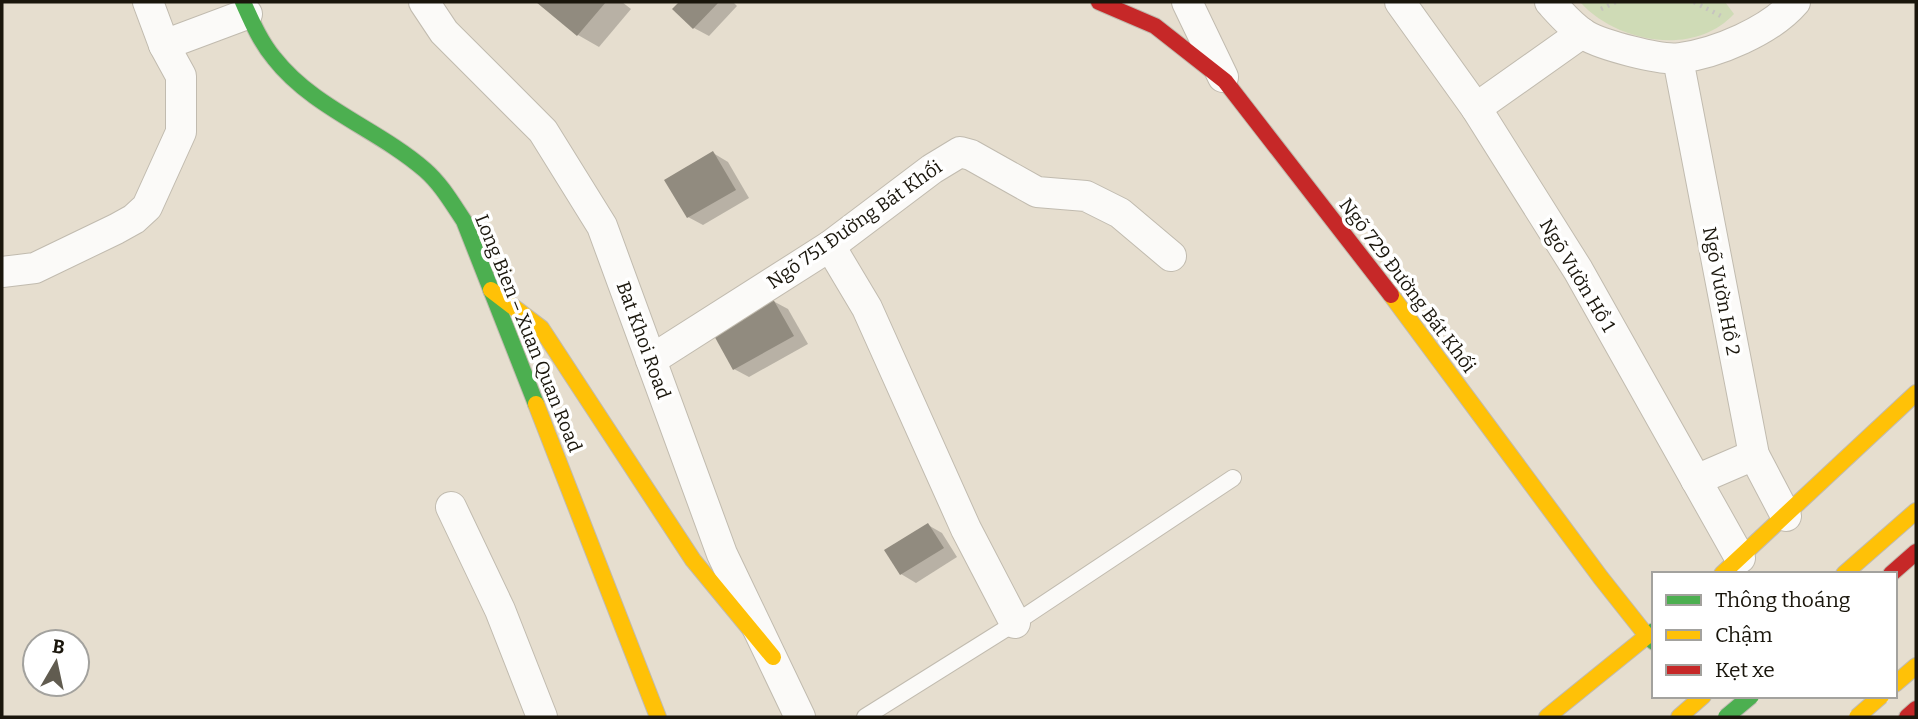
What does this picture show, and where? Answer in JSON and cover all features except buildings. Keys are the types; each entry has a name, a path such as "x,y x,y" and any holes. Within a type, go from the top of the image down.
{"main road":[{"name":"Ngõ 729 Đường Bát Khối","path":"1099,2 1155,26 1225,81 1415,326 1601,578 1652,636"},
{"name":"Long Bien – Xuan Quan Road","path":"245,8 264,46 312,95 414,162 443,190 464,221 658,717"},
{"path":"491,290 541,328 693,560 773,657"},
{"path":"1736,566 1916,393"},
{"path":"1846,572 1916,511"},
{"path":"1893,572 1916,552"},
{"path":"1547,717 1652,636"},
{"path":"1897,682 1916,666"},
{"path":"1679,717 1701,698"},
{"path":"1716,698 1738,717"},
{"path":"1727,717 1749,698"},
{"path":"1857,717 1876,698"},
{"path":"1880,698 1896,717"},
{"path":"1907,717 1916,709"}],"street":[{"path":"2,272 35,268 116,229 147,208 181,132 181,76 164,45 148,2"},
{"name":"Bat Khoi Road","path":"424,2 444,32 543,131 602,226 722,554 800,717"},
{"path":"1186,2 1225,81"},
{"name":"Ngõ Vườn Hồ 1","path":"1400,2 1476,108 1578,270 1696,480 1736,566"},
{"path":"1550,2 1582,33 1592,39 1635,52 1678,59 1744,38 1767,25 1795,2"},
{"path":"164,45 245,8"},
{"path":"1476,108 1582,33"},
{"name":"Ngõ Vườn Hồ 2","path":"1678,59 1754,455 1787,516"},
{"name":"Ngõ 751 Đường Bát Khối","path":"651,360 830,246 932,169 960,152 971,155 1037,192 1086,196 1120,213 1171,256"},
{"path":"830,246 867,308 966,529 1015,622"},
{"path":"1696,480 1754,455"},
{"path":"451,507 500,610 542,717"}],"lane":[{"path":"865,717 1233,478"}],"green space":[{"path":"1580,2 1725,2 1734,14 1717,28 1698,36 1656,40 1614,27"}],"traffic: fast":[{"path":"243,2 265,45 290,75 327,105 407,155 431,175 446,194 464,221 536,404"},
{"path":"1652,632 1647,636 1652,640"},
{"path":"1726,717 1749,698"}],"traffic: slow":[{"path":"491,290 541,328 693,560 773,657"},
{"path":"1391,295 1647,636 1547,717"},
{"path":"1724,572 1916,393"},
{"path":"536,404 658,717"},
{"path":"1846,572 1916,511"},
{"path":"1897,682 1916,666"},
{"path":"1679,717 1701,698"},
{"path":"1857,717 1879,698"}],"traffic: jam":[{"path":"1099,2 1155,26 1225,81 1391,295"},
{"path":"1893,572 1916,552"},
{"path":"1907,717 1916,709"}]}
